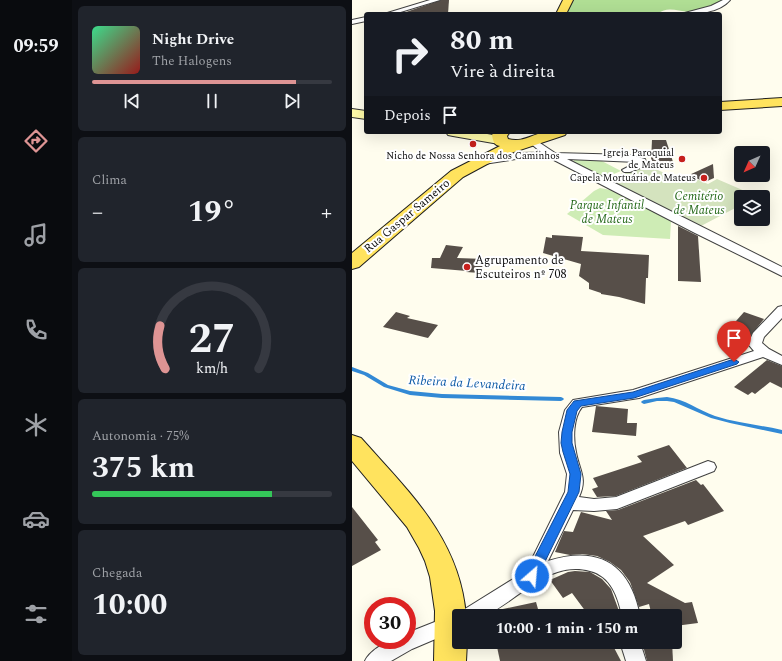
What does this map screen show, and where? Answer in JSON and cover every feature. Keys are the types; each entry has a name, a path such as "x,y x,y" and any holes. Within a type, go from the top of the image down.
{"main road":[{"path":"561,12 568,0"},
{"path":"722,106 782,102"},
{"path":"352,113 364,115"},
{"path":"462,134 474,136 501,136"},
{"path":"468,134 501,136"},
{"path":"464,170 497,153 553,134"},
{"path":"474,136 482,144 481,153"},
{"path":"501,136 506,144 529,141"},
{"path":"464,170 501,136"},
{"name":"Rua Gaspar Sameiro","path":"352,262 445,183 464,170"},
{"path":"352,444 399,498 425,532 436,552 448,595 454,609"},
{"path":"450,661 452,641"}],"street":[{"path":"395,12 437,0"},
{"path":"692,12 718,6 725,3 727,0"},
{"path":"353,22 364,19"},
{"path":"529,141 554,156 782,272"},
{"path":"464,170 486,160 522,155 638,158 642,161 642,164 627,170"},
{"path":"782,310 756,340 755,344 764,352 782,361"},
{"path":"532,576 574,492 576,474 566,443 572,410 578,403 634,395 764,352"},
{"path":"569,503 594,505 617,503 708,467"},
{"path":"477,609 532,576 546,569 569,562 597,564 610,572 615,577 624,593 629,609"},
{"path":"375,661 394,648 420,635 452,623"},
{"path":"632,649 636,661"}],"green space":[{"path":"574,0 723,0 712,6 691,12 665,10 661,12 567,12"},
{"path":"598,159 621,171 604,178 573,162 574,160"},
{"name":"Cemitério de Mateus","path":"644,164 685,182 694,178 708,184 717,179 742,190 734,190 734,209 701,226 606,180"},
{"name":"Parque Infantil de Mateus","path":"600,188 611,190 671,221 670,239 603,235 567,214 594,191"}],"building":[{"path":"441,0 449,0 448,12 406,12"},
{"path":"652,140 666,140 673,162 651,161"},
{"path":"713,164 714,178 705,182 689,175"},
{"path":"678,226 698,236 701,282 678,281"},
{"path":"552,235 583,237 581,251 649,255 645,304 601,294 589,289 589,283 579,276 581,264 543,253 546,237 552,238"},
{"path":"446,245 463,247 457,258 485,259 480,273 431,268 432,258 440,258"},
{"path":"396,312 410,316 407,318 438,325 428,338 383,327"},
{"path":"744,312 764,319 742,346 721,338"},
{"path":"767,360 782,366 782,388 770,382 755,394 752,392 748,395 734,387"},
{"path":"596,406 628,409 627,423 637,423 636,436 592,432"},
{"path":"669,445 687,468 616,496 597,497 592,489 598,487 593,478 642,462 637,456"},
{"path":"696,480 701,485 703,484 724,511 688,525 685,521 643,536 674,565 647,583 685,603 692,602 698,623 682,625 682,609 650,609 649,604 639,607 630,582 621,570 610,562 597,556 582,554 570,555 555,552 564,531 573,532 581,512 612,520 606,511 618,510"},
{"path":"352,507 378,540 375,542 381,550 352,566"},
{"path":"568,572 590,572 602,579 611,589 618,609 584,609 572,593 563,598 550,580"},
{"path":"536,602 538,609 503,609"},
{"path":"497,649 615,649 621,661 500,661"},
{"path":"644,649 672,649 673,661 647,661"}],"waterway":[{"name":"Ribeira da Levandeira","path":"352,369 366,374 386,386 410,393 442,396 561,399"},
{"name":"Ribeira da Levandeira","path":"644,402 667,399 675,400 713,417 782,432"}],"place":[{"name":"Nicho de Nossa Senhora dos Caminhos","path":"473,144"},
{"name":"Igreja Paroquial de Mateus","path":"682,159"},
{"name":"Capela Mortuária de Mateus","path":"704,178"},
{"name":"Agrupamento de Escuteiros nº 708","path":"467,267"}],"route":[{"path":"532,576 574,492 576,474 566,443 568,422 572,410 578,403 616,399 634,395 734,362"}]}
